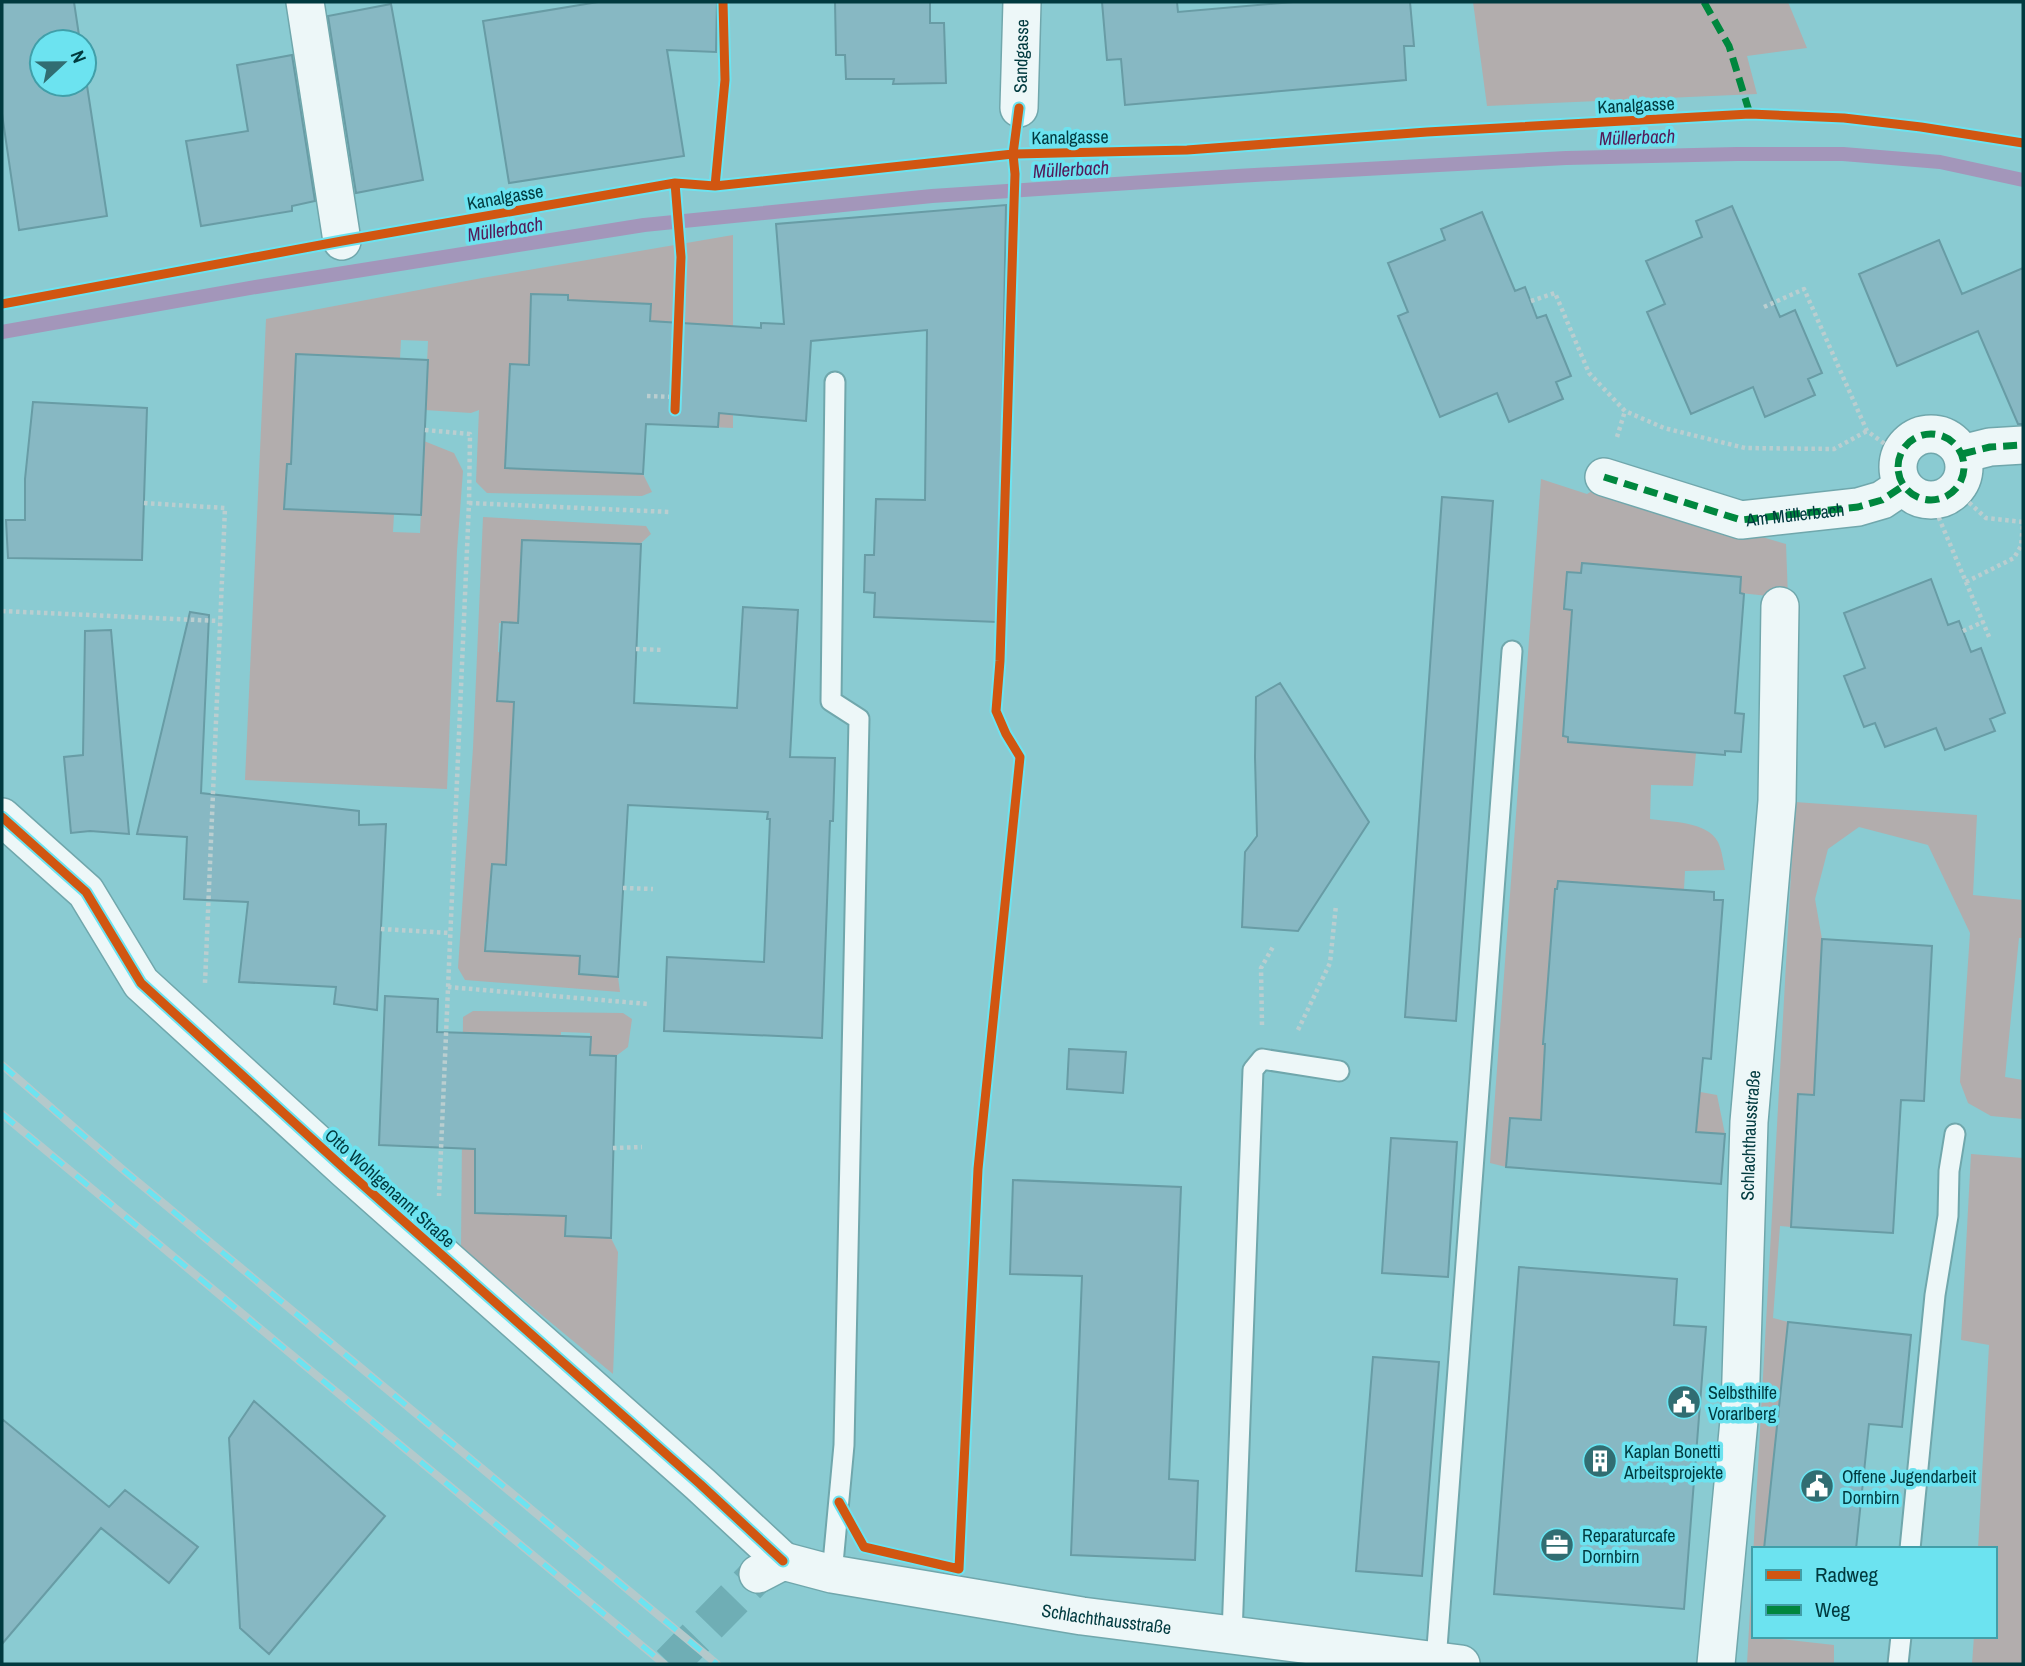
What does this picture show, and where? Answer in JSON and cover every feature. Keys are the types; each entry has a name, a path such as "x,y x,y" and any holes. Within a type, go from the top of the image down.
{"street":[{"path":"305,2 342,241"},
{"name":"Sandgasse","path":"1019,108 1022,2"},
{"name":"Am Müllerbach","path":"1604,477 1741,520 1858,507 1923,483 1907,443 1918,436 1930,433 1943,436 1954,443 1962,454"},
{"path":"1923,483 1962,480 1962,454 1990,447 2023,445"},
{"name":"Schlachthausstraße","path":"1716,1664 1740,1410 1749,1122 1777,802 1780,606"},
{"name":"Otto Wohlgenannt Straße","path":"2,817 86,892 141,983 420,1237 700,1484 770,1568"},
{"name":"Schlachthausstraße","path":"770,1568 832,1574 1082,1616 1449,1663"}],"lane":[{"path":"832,1574 844,1445 859,719 831,701 835,382"},
{"path":"1449,1663 1512,651"},
{"path":"1232,1635 1253,1070 1262,1059 1339,1071"},
{"path":"1910,1547 1955,1134"},
{"path":"1899,1664 1901,1638"}],"path":[{"path":"1764,307 1804,289 1867,431 1923,483 1986,518 2023,522 2021,546 2014,558 1966,582"},
{"path":"1531,301 1555,293 1588,373 1625,411 1664,428 1745,448 1834,449 1867,431"},
{"path":"675,410 676,385"},
{"path":"647,396 675,397"},
{"path":"420,1237 438,1217 470,434 425,430"},
{"path":"1923,483 1990,639"},
{"path":"144,503 225,508 203,1011 193,1030"},
{"path":"469,503 670,512"},
{"path":"2,611 219,621"},
{"path":"1963,631 1983,622"},
{"path":"636,649 664,650"},
{"path":"623,888 653,889"},
{"path":"1282,1063 1330,962 1336,905"},
{"path":"381,929 450,933"},
{"path":"1262,1059 1261,968 1274,945"},
{"path":"448,987 648,1004"},
{"path":"613,1148 642,1147"}],"shaded area":[{"path":"1473,2 1788,2 1807,48 1747,56 1757,94 1487,106"},
{"path":"733,235 733,428 691,426 693,374 568,315 568,295 531,294 529,365 511,364 526,420 507,419 505,468 643,474 652,492 642,496 487,493 476,482 479,410 471,413 425,410 428,341 401,340 400,359 296,354 293,403 306,465 287,464 285,509 394,514 393,532 420,533 424,441 454,453 463,471 447,789 245,780 266,319 482,278"},
{"path":"1541,479 1587,494 1597,488 1786,544 1788,598 1740,593 1568,736 1696,753 1693,786 1651,785 1650,819 1687,824 1706,830 1718,842 1721,852 1725,870 1685,871 1673,1087 1717,1095 1725,1134 1510,1118 1506,1167 1490,1163"},
{"path":"483,517 646,526 651,534 641,543 612,542 611,562 518,623 499,623 498,652 517,654 499,672 497,701 593,706 511,773 506,865 492,864 489,897 505,923 486,922 484,951 580,956 579,974 618,977 620,992 465,980 458,968 473,748"},
{"path":"1795,802 1977,815 1973,895 2023,900 2023,938 2019,938 2005,1077 2023,1080 2023,1119 1991,1116 1968,1103 1960,1082 1970,933 1928,845 1859,827 1828,849 1815,899 1822,939 1814,1095 1798,1095 1791,1227 1780,1226 1773,1318 1788,1322 1764,1547 1754,1547"},
{"path":"473,1011 623,1013 632,1019 628,1047 616,1056 590,1055 590,1033 561,1032 560,1054 537,1035 498,1036 476,1123 474,1153 493,1154 476,1174 475,1213 566,1216 566,1236 611,1238 618,1252 613,1374 461,1248 463,1017"},
{"path":"1971,1154 2023,1158 2023,1664 1972,1664 1974,1638 1997,1638 1997,1547 1978,1547 1989,1345 1961,1340"},
{"path":"1752,1574 1752,1638 1834,1645 1834,1664 1747,1664"}],"building":[{"path":"2,2 74,2 78,28 28,28 28,98 89,98 107,216 19,230 2,114"},
{"path":"598,2 717,2 716,52 667,50 684,156 509,183 483,21"},
{"path":"835,2 930,2 930,23 944,23 946,83 893,84 894,79 846,79 845,55 836,55"},
{"path":"1102,2 1177,2 1178,12 1293,2 1410,2 1414,46 1404,46 1406,80 1125,105 1121,59 1107,60"},
{"path":"391,4 423,180 356,193 328,16"},
{"path":"292,55 315,201 292,206 292,211 201,226 186,141 248,131 237,65"},
{"path":"1006,205 997,622 874,617 875,593 864,592 865,555 874,555 876,499 925,500 927,330 811,341 806,421 719,413 718,427 646,424 643,474 505,468 510,364 529,365 531,294 568,295 568,300 651,304 650,321 761,328 761,323 784,324 776,224"},
{"path":"1732,206 1780,317 1795,310 1822,373 1808,379 1815,395 1765,417 1753,387 1691,414 1647,312 1665,304 1646,261 1702,237 1696,221"},
{"path":"1482,212 1515,291 1525,287 1537,318 1546,315 1571,376 1556,382 1563,399 1509,422 1497,393 1440,417 1398,316 1408,312 1388,263 1445,240 1441,229"},
{"path":"1939,240 1962,294 2023,268 2023,424 2018,424 1978,331 1897,366 1859,274"},
{"path":"296,354 428,360 421,515 284,509 287,464 291,464"},
{"path":"33,402 147,408 142,560 8,558 6,520 25,520 25,479"},
{"path":"1442,497 1493,501 1456,1021 1405,1017"},
{"path":"522,540 641,544 634,703 737,708 743,607 798,610 790,757 835,758 822,1038 664,1031 667,957 764,962 770,819 767,819 768,812 628,805 618,977 579,974 580,956 485,951 492,864 506,865 514,702 497,701 502,622 518,623"},
{"path":"1582,563 1741,577 1740,593 1744,594 1735,713 1744,714 1741,752 1725,751 1725,755 1568,742 1568,737 1563,736 1572,610 1564,609 1567,572 1581,573"},
{"path":"1931,579 1948,625 1959,621 1971,652 1981,648 2005,713 1990,719 1995,731 1945,750 1936,728 1885,747 1875,723 1864,727 1844,676 1865,668 1844,613"},
{"path":"190,612 209,615 201,793 359,811 359,825 386,824 377,1010 334,1004 336,987 239,982 248,902 184,899 187,837 137,834"},
{"path":"111,630 129,834 90,831 71,833 64,757 83,755 85,631"},
{"path":"1280,683 1369,822 1298,931 1242,927 1245,852 1257,836 1256,697"},
{"path":"1558,881 1714,892 1714,900 1723,900 1711,1059 1703,1058 1696,1132 1725,1134 1721,1184 1506,1167 1510,1118 1541,1120 1543,1044 1555,889"},
{"path":"1822,939 1932,946 1924,1101 1901,1100 1893,1233 1791,1227 1798,1094 1814,1095"},
{"path":"385,996 438,999 437,1032 591,1037 590,1055 616,1056 611,1238 565,1236 566,1216 475,1213 475,1149 379,1145"},
{"path":"1069,1049 1126,1052 1123,1093 1067,1089"},
{"path":"1391,1138 1457,1142 1448,1277 1382,1273"},
{"path":"1013,1180 1181,1187 1169,1479 1198,1481 1195,1560 1071,1555 1082,1276 1010,1274"},
{"name":"Kaplan Bonetti Arbeitsprojekte","path":"1519,1267 1677,1279 1674,1325 1706,1327 1684,1609 1494,1594"},
{"name":"Offene Jugendarbeit Dornbirn","path":"1788,1322 1911,1335 1902,1427 1869,1424 1856,1547 1764,1547"},
{"path":"1373,1357 1439,1362 1422,1576 1356,1571"},
{"path":"254,1401 385,1516 269,1654 240,1628 229,1438"},
{"path":"2,1419 109,1507 125,1490 198,1547 169,1583 101,1528 2,1644"}],"waterway":[{"name":"Müllerbach","path":"2,332 256,287 644,225 932,196 1566,158 1737,154 1843,154 1940,162 2023,180"}],"tunnel":[{"path":"670,1664 758,1574"}],"railway":[{"path":"2,1065 121,1168 717,1664"},
{"path":"2,1114 664,1664"}],"marked path":[{"path":"1704,2 1729,46 1750,114"},
{"path":"1925,434 1937,434 1949,439 1959,449 1964,467 1962,480 1949,495 1937,500 1925,500 1913,495 1903,485 1898,473 1898,461 1903,449 1913,439 1925,434"},
{"path":"1962,454 1990,447 2023,445"},
{"path":"1604,477 1741,520 1858,507 1882,500 1903,486"}],"cycle path":[{"path":"715,186 725,80 723,2"},
{"path":"839,1502 864,1547 959,1569 978,1169 1020,757 996,711 1000,661 1015,174 1013,154 1019,108"},
{"name":"Kanalgasse","path":"2,304 675,183 715,186 1013,154 1187,150 1427,132 1750,114 1844,118 2023,143"},
{"path":"675,183 681,257 675,410"},
{"path":"2,817 86,892 141,983 783,1561"}],"place":[{"name":"Selbsthilfe Vorarlberg","path":"1684,1402"},
{"name":"Kaplan Bonetti Arbeitsprojekte","path":"1600,1461"},
{"name":"Offene Jugendarbeit Dornbirn","path":"1817,1486"},
{"name":"Reparaturcafe Dornbirn","path":"1557,1545"}]}
